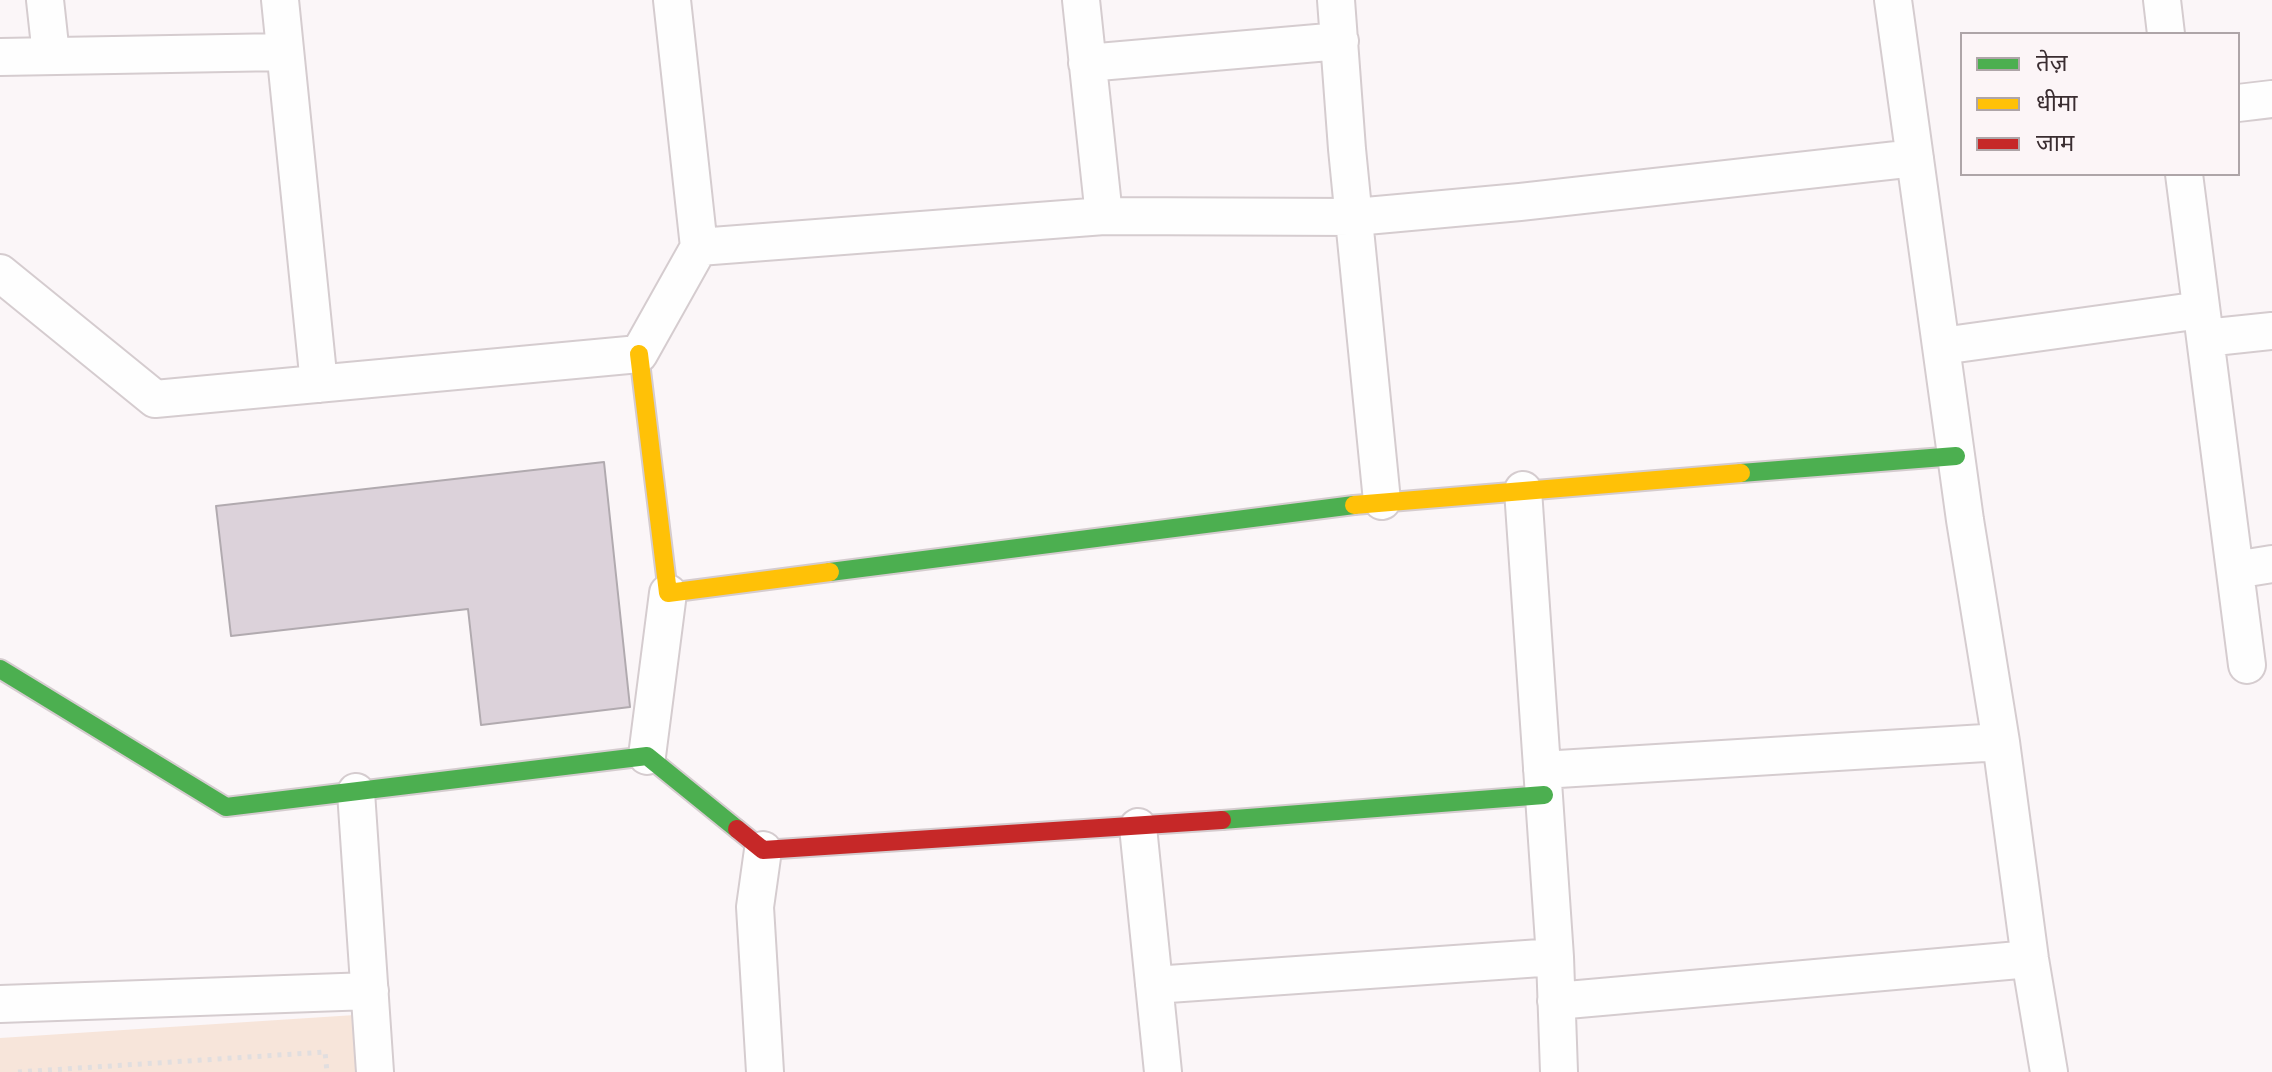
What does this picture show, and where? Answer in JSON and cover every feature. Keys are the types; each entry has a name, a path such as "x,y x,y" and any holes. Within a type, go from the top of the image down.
{"street":[{"path":"45,0 51,55"},
{"path":"280,0 319,384"},
{"path":"647,756 668,593 639,354 699,247 672,0"},
{"path":"1081,0 1104,216"},
{"path":"1336,0 1347,149 1382,501"},
{"path":"1893,0 1956,456 2049,1072"},
{"path":"2162,0 2166,32"},
{"path":"1087,63 1340,41"},
{"path":"0,57 284,52"},
{"path":"2240,103 2272,99"},
{"path":"699,247 1104,216 1355,217 1915,158"},
{"path":"2184,176 2247,665"},
{"path":"0,273 155,399 639,354"},
{"path":"1942,346 2203,324 2272,331"},
{"path":"668,593 1382,501 1956,456"},
{"path":"1523,490 1555,957 1559,1072"},
{"path":"2235,570 2272,564"},
{"path":"0,669 226,807 647,756 763,850 1138,827 1543,783 2001,742"},
{"path":"356,792 375,1072"},
{"path":"1138,827 1163,1072"},
{"path":"763,850 755,907 765,1072"},
{"path":"1154,985 1555,957"},
{"path":"1556,1001 2030,959"},
{"path":"0,1004 370,991"}],"path":[{"path":"18,1072 127,1068 325,1052 327,1072"}],"shaded area":[{"path":"355,1015 358,1072 0,1072 0,1038"}],"building":[{"path":"604,462 630,707 481,725 468,609 231,636 216,506"}],"traffic: fast":[{"path":"1741,473 1956,456"},
{"path":"830,572 1354,505"},
{"path":"0,669 226,807 647,756 737,829"},
{"path":"1222,820 1544,795"}],"traffic: slow":[{"path":"639,354 668,593 830,572"},
{"path":"1354,505 1741,473"}],"traffic: jam":[{"path":"737,829 763,850 1222,820"}]}
